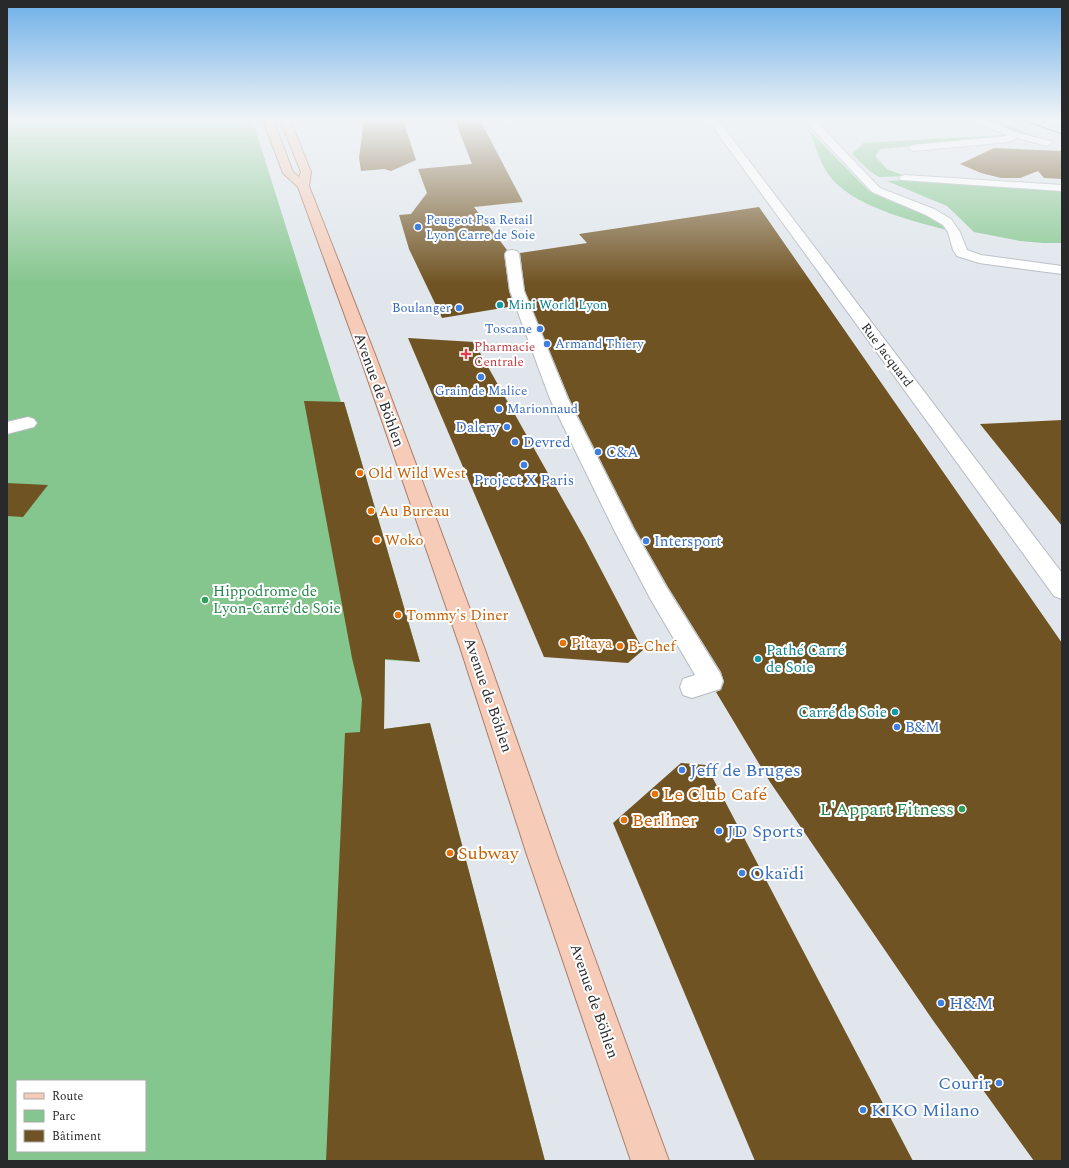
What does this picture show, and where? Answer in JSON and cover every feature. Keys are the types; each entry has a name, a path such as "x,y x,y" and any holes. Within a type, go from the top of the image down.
{"main road":[{"name":"Avenue de Böhlen","path":"290,175 303,186 368,357 472,647 542,855 650,1161"},
{"name":"Avenue de Böhlen","path":"303,186 305,175"}],"street":[{"name":"Rue Jacquard","path":"753,175 1062,590"},
{"path":"861,175 876,190 930,212 947,222 954,232 959,250 962,253 979,259 1062,270"},
{"path":"905,178 1062,188"},
{"path":"512,254 517,290 558,399 624,530 659,594 711,681 692,687"},
{"path":"7,428 28,423"}],"green space":[{"name":"Hippodrome de Lyon-Carré de Soie","path":"7,175 270,175 341,402 344,402 420,662 385,660 384,729 430,723 545,1161 7,1161"},
{"path":"829,175 853,175 868,190 929,217 947,230 900,217 867,204 839,186"},
{"path":"875,175 901,175 905,176 879,177"},
{"path":"909,180 1062,185 1062,243 1020,241 974,232 947,206 887,181"}],"building":[{"path":"420,175 509,175 523,202 474,207 507,250 504,254 509,291 514,306 442,318 409,249 399,215 411,214 427,193"},
{"path":"987,175 1029,175 1020,178 1001,178"},
{"path":"1041,175 1062,175 1062,179 1044,178"},
{"name":"Carré de Soie","path":"759,207 1062,643 1062,1161 1034,1161 932,1019 770,782 716,692 721,690 724,682 721,672 668,587 635,529 569,398 525,291 520,253 587,243 579,234"},
{"path":"408,338 474,342 585,539 643,650 628,663 544,657"},
{"path":"304,401 344,402 420,662 385,659 384,729 430,723 545,1161 326,1161 345,733 360,732 362,699 352,658"},
{"path":"1062,420 1062,526 980,424"},
{"path":"7,483 48,485 23,517 7,516"},
{"path":"681,763 706,765 913,1161 755,1161 613,823"}],"place":[{"name":"Peugeot Psa Retail Lyon Carre de Soie","path":"418,227"},
{"name":"Mini World Lyon","path":"500,305"},
{"name":"Boulanger","path":"459,308"},
{"name":"Toscane","path":"540,329"},
{"name":"Armand Thiery","path":"547,344"},
{"name":"Pharmacie Centrale","path":"466,354"},
{"name":"Grain de Malice","path":"481,377"},
{"name":"Marionnaud","path":"499,409"},
{"name":"Dalery","path":"507,427"},
{"name":"Devred","path":"515,442"},
{"name":"C&A","path":"598,452"},
{"name":"Project X Paris","path":"524,465"},
{"name":"Old Wild West","path":"360,473"},
{"name":"Au Bureau","path":"371,511"},
{"name":"Woko","path":"377,540"},
{"name":"Intersport","path":"646,541"},
{"name":"Hippodrome de Lyon-Carré de Soie","path":"205,600"},
{"name":"Tommy's Diner","path":"398,615"},
{"name":"Pitaya","path":"563,643"},
{"name":"B-Chef","path":"620,646"},
{"name":"Pathé Carré de Soie","path":"758,659"},
{"name":"Carré de Soie","path":"895,712"},
{"name":"B&M","path":"897,727"},
{"name":"Jeff de Bruges","path":"682,770"},
{"name":"Le Club Café","path":"655,794"},
{"name":"L'Appart Fitness","path":"962,809"},
{"name":"Berliner","path":"624,820"},
{"name":"JD Sports","path":"719,831"},
{"name":"Subway","path":"450,853"},
{"name":"Okaïdi","path":"742,873"},
{"name":"H&M","path":"941,1003"},
{"name":"Courir","path":"999,1083"},
{"name":"KIKO Milano","path":"863,1110"}]}
